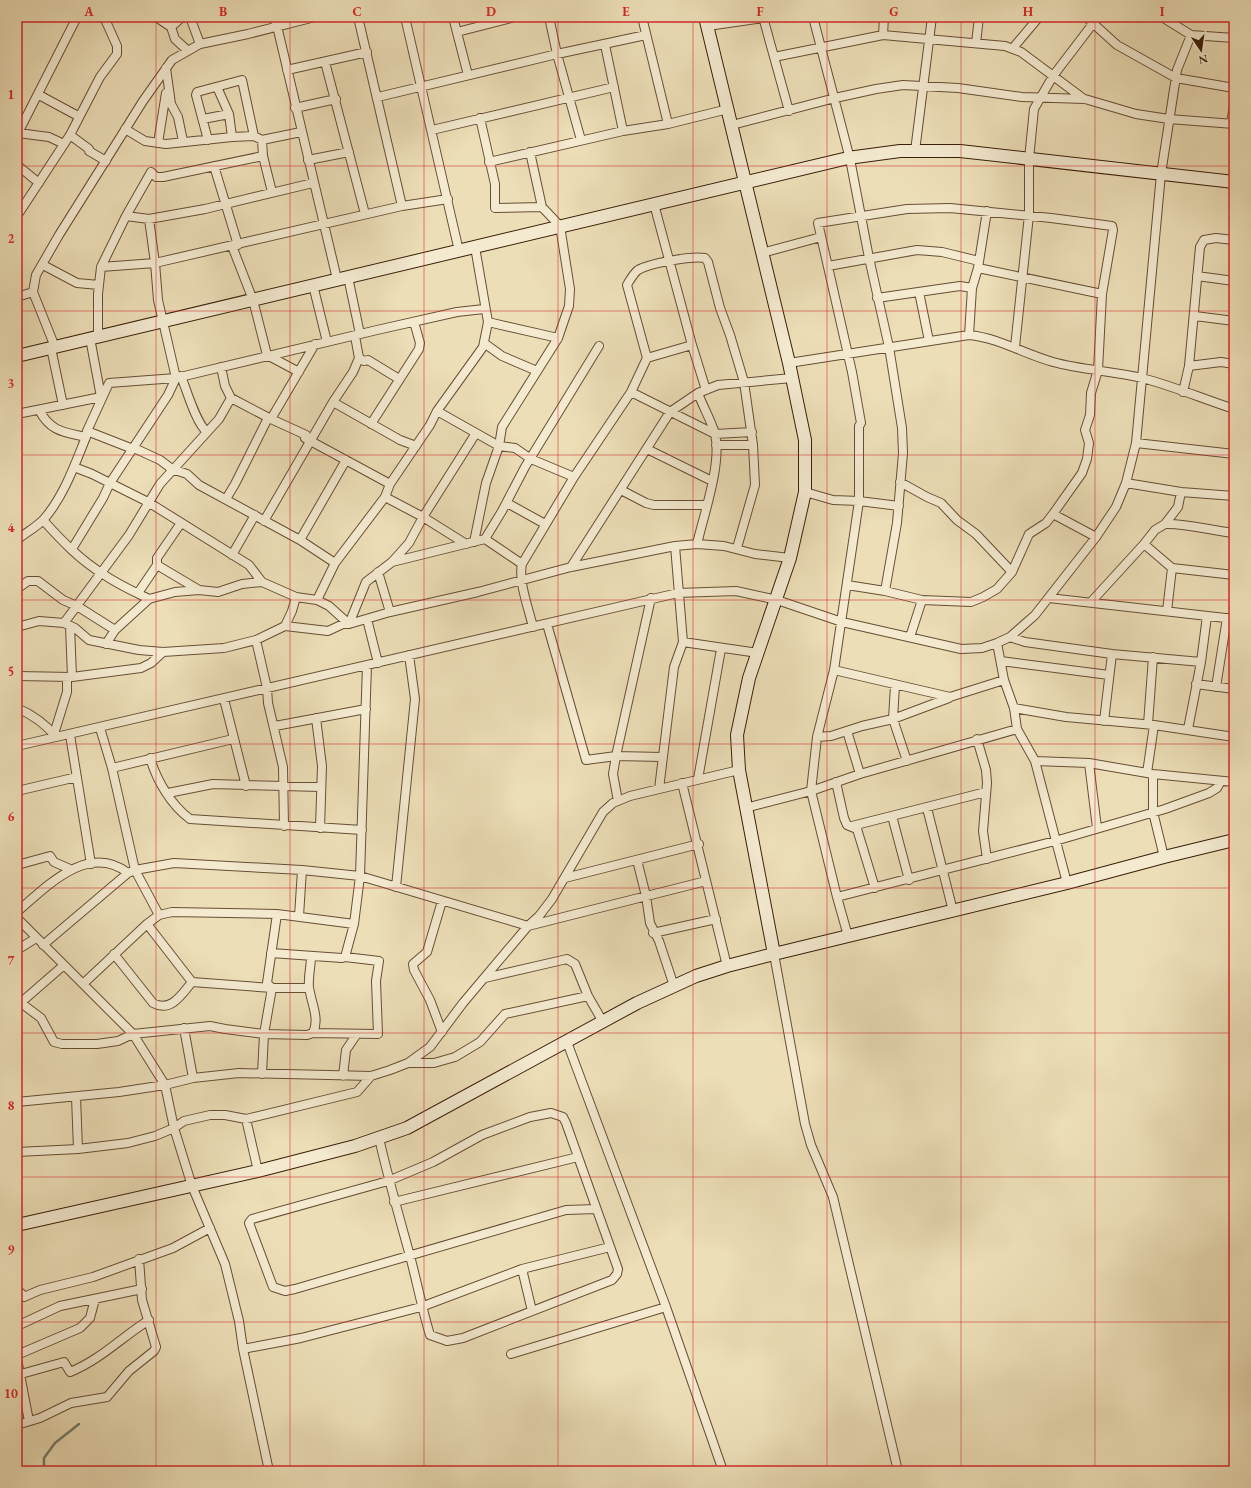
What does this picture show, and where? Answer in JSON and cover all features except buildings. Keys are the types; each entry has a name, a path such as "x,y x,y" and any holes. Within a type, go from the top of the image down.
{"street":[{"path":"64,144 49,138 18,134 77,17"},
{"path":"17,216 70,135 78,116 100,77 117,54 117,46 104,17"},
{"path":"156,17 171,27 175,39 186,50"},
{"path":"171,27 182,17"},
{"path":"190,17 200,44"},
{"path":"264,521 333,402 353,372 359,358 358,335 343,278 324,224 295,108 277,26 273,17"},
{"path":"63,405 53,348 33,292 36,275 125,129 172,60 186,50 200,44 315,17"},
{"path":"358,17 378,97 402,206"},
{"path":"405,17 459,251"},
{"path":"453,17 468,74"},
{"path":"457,32 515,17"},
{"path":"549,17 557,54 582,140"},
{"path":"642,17 668,124"},
{"path":"813,17 850,159 877,298 889,347 902,428 903,453 898,506 885,590"},
{"path":"883,35 884,17"},
{"path":"915,150 932,17"},
{"path":"976,43 979,17"},
{"path":"1013,48 1039,17"},
{"path":"1162,17 1191,35 1234,38"},
{"path":"789,111 763,18 706,21 789,363 805,440 805,492 790,558 777,600 749,678 737,735 739,770 805,1124 811,1145 834,1197 898,1471"},
{"path":"1015,347 1029,215 1029,159 1034,109 1053,76 1092,19 1117,45 1176,78 1234,88"},
{"path":"378,97 468,74 646,35"},
{"path":"774,57 883,35 976,43 1013,48 1027,56 1085,99"},
{"path":"17,746 55,736 70,735 547,624 651,598 678,593 736,591 777,600 842,622 961,649 982,648 1010,637 1035,615 1096,537 1116,507 1126,483 1136,443 1161,174 1176,78 1182,54 1191,35"},
{"path":"605,45 623,131"},
{"path":"287,70 367,52"},
{"path":"325,62 336,99 365,214"},
{"path":"166,68 171,104 178,117 183,141"},
{"path":"208,140 197,94 217,87 243,81 254,136"},
{"path":"158,143 168,85"},
{"path":"732,125 835,98 889,86 923,85 1022,97 1085,99 1136,114 1169,119 1233,124 1234,105"},
{"path":"217,87 229,114 232,136"},
{"path":"432,130 614,88"},
{"path":"39,95 78,116"},
{"path":"295,108 336,99"},
{"path":"489,162 623,131 668,124 728,109"},
{"path":"204,119 229,114"},
{"path":"480,118 495,184 495,208 542,207"},
{"path":"125,129 145,141 158,143 208,140 232,136 254,136 262,140 301,132"},
{"path":"70,135 89,149 89,151 106,161"},
{"path":"262,140 263,156 272,192"},
{"path":"17,356 560,226 850,159 915,150 960,151 1234,182"},
{"path":"308,160 349,152"},
{"path":"470,543 486,483 499,446 502,427 558,338 570,306 570,289 560,226 542,207 530,152"},
{"path":"101,397 94,337 101,267 126,216 151,172 156,177 163,177 263,156"},
{"path":"17,166 39,183"},
{"path":"214,166 235,245 253,300 267,355 299,372"},
{"path":"126,216 149,219 225,204 314,183"},
{"path":"101,267 156,263 365,214 402,206 448,199"},
{"path":"654,204 692,345 702,392 715,434 716,445 712,481 697,544"},
{"path":"847,585 885,590 922,600 971,602 997,589 1012,572 1029,534 1046,523 1085,467 1089,443 1085,430 1090,415 1091,393 1098,370 1102,294 1113,230 1112,226 1029,215 936,208 860,215 818,223 861,423 859,426 859,501 847,585 842,622 834,670 817,737 811,791 848,936"},
{"path":"969,335 972,288 978,265 987,211"},
{"path":"149,219 156,263 158,300 162,321 179,377 203,428 207,432"},
{"path":"762,253 821,237"},
{"path":"1183,392 1189,366 1195,316 1200,247 1204,240 1216,238 1234,240"},
{"path":"317,600 335,562 384,497 390,484 430,425 437,411 478,355 484,343 488,322 484,309 475,247"},
{"path":"828,266 929,249 1023,278 1102,294"},
{"path":"533,627 521,570 522,564 574,477 631,392 647,358 627,285 639,270 669,261 700,257 705,258 708,262 720,308 730,334 744,382 754,445 755,485 751,504 737,548"},
{"path":"43,265 77,283 99,285"},
{"path":"1197,276 1234,281"},
{"path":"313,285 326,342"},
{"path":"877,298 960,286 972,288"},
{"path":"17,297 33,292"},
{"path":"919,292 929,341"},
{"path":"17,540 43,520 56,502 74,467 101,397 109,383 179,377 267,355 457,312 484,309"},
{"path":"1195,316 1234,321"},
{"path":"371,424 420,346 414,322"},
{"path":"488,322 558,338"},
{"path":"789,363 969,335 980,336 1015,347 1050,361 1142,378 1234,409"},
{"path":"484,343 502,356 537,371"},
{"path":"226,499 269,418 315,344"},
{"path":"647,358 692,345"},
{"path":"392,562 485,539 507,503 524,467 531,459 599,346"},
{"path":"359,358 364,361 368,360 399,379"},
{"path":"1189,366 1220,362 1234,364"},
{"path":"221,367 225,386 231,398 269,418 306,434 306,438 311,441 390,484"},
{"path":"72,549 103,498 110,482 179,377"},
{"path":"572,567 670,412 702,392 718,385 792,378"},
{"path":"631,392 715,434 752,432"},
{"path":"17,414 101,397"},
{"path":"55,736 70,677 67,625 77,606 129,535 148,502 172,469 219,419 231,398"},
{"path":"333,402 371,424 416,446"},
{"path":"39,410 45,421 59,431 87,434 133,449 160,460 172,469 187,474 199,486 226,499 300,540 335,562"},
{"path":"437,411 499,446 515,448 531,459 574,477"},
{"path":"349,624 366,582 392,562 409,543 423,517 476,433"},
{"path":"1136,443 1234,454"},
{"path":"716,445 754,445"},
{"path":"646,449 712,481"},
{"path":"300,540 346,460"},
{"path":"74,467 110,482 148,502 249,565 262,582 296,597 317,600 329,606 349,624"},
{"path":"17,468 17,479"},
{"path":"900,482 941,503 957,520 976,534 1012,572"},
{"path":"1126,483 1181,492 1234,496"},
{"path":"621,490 646,503 654,505 707,504"},
{"path":"805,492 833,500 859,501 898,506"},
{"path":"1092,602 1144,544 1154,530 1165,524 1178,507 1181,492"},
{"path":"384,497 470,543"},
{"path":"507,503 545,524"},
{"path":"1053,514 1096,537"},
{"path":"232,555 255,515"},
{"path":"43,520 72,549 101,574 149,599"},
{"path":"138,593 157,565 157,558 181,523"},
{"path":"1165,524 1178,523 1193,527 1234,533"},
{"path":"485,539 522,564"},
{"path":"17,627 39,621 67,625 89,640 139,650 163,652 224,648 256,640 286,626 328,631 343,624 349,624 390,612 478,592 572,567 675,546 697,544 737,548 755,554 790,558"},
{"path":"1144,544 1172,568 1234,575"},
{"path":"659,789 674,667 683,642 675,546"},
{"path":"157,565 198,590"},
{"path":"1167,611 1172,568"},
{"path":"378,572 390,612"},
{"path":"17,589 28,581 38,581 63,600 77,606 115,630"},
{"path":"106,644 115,630 149,599 175,592 198,590 218,592 242,584 262,582"},
{"path":"286,626 296,597"},
{"path":"618,801 613,774 651,598"},
{"path":"1049,598 1230,619 1216,687"},
{"path":"910,637 922,600"},
{"path":"1188,730 1201,662 1207,616"},
{"path":"366,619 378,663"},
{"path":"547,624 586,760 616,756 662,757"},
{"path":"1010,637 1025,642 1112,654 1153,656 1201,662"},
{"path":"256,640 267,688 268,703 275,726 283,767 284,826"},
{"path":"683,642 720,649 758,653"},
{"path":"997,643 1004,680 1014,708 1017,729 1035,761 1067,883"},
{"path":"698,779 720,649"},
{"path":"17,676 70,677 140,668 151,663 163,652"},
{"path":"1104,721 1112,654"},
{"path":"396,887 415,699 409,655"},
{"path":"1153,656 1150,774 1153,812 1164,857"},
{"path":"1001,661 1109,675"},
{"path":"345,957 354,924 360,876 367,665"},
{"path":"834,670 950,697"},
{"path":"817,737 831,736 893,719 950,697 1004,680"},
{"path":"1196,684 1234,690"},
{"path":"895,685 893,719 907,761"},
{"path":"224,699 246,786"},
{"path":"17,708 39,720 55,736"},
{"path":"275,726 366,708"},
{"path":"1014,708 1234,737"},
{"path":"316,718 321,753 320,828"},
{"path":"100,728 112,768 132,871 159,915"},
{"path":"745,808 811,791 860,774 1017,729"},
{"path":"848,731 860,774"},
{"path":"70,735 91,864"},
{"path":"112,768 233,739"},
{"path":"978,740 986,770 983,831 987,859"},
{"path":"150,758 156,776 180,811 190,819 362,830"},
{"path":"1035,761 1089,763 1150,774 1234,782"},
{"path":"1089,763 1097,828"},
{"path":"17,1102 76,1097 165,1085 193,1078 239,1073 371,1076 408,1063 430,1047 463,1003 528,926 539,916 565,878 603,812 613,803 659,789 739,770"},
{"path":"17,791 76,777"},
{"path":"837,897 909,880 1055,841 1153,812 1209,793 1217,788 1221,781"},
{"path":"836,782 844,818 847,825 857,829 875,888"},
{"path":"682,783 699,844 706,881 727,966"},
{"path":"168,793 213,784 321,787"},
{"path":"852,826 986,792"},
{"path":"927,808 953,911"},
{"path":"892,816 909,880"},
{"path":"17,1225 258,1171 355,1146 407,1128 637,1003 674,986 727,966 1067,883 1234,840"},
{"path":"565,878 699,844"},
{"path":"17,865 50,856 54,862 70,869"},
{"path":"637,860 646,896 650,923 653,932 659,941 674,986"},
{"path":"17,912 70,869 91,864 111,863 132,871"},
{"path":"43,945 132,871 174,863 302,870 360,876 528,926 706,881"},
{"path":"299,916 302,870"},
{"path":"442,901 427,952 413,964 414,970 430,1000 442,1032"},
{"path":"84,983 147,924 159,915 172,912 276,914 354,924"},
{"path":"272,988 267,983 276,914"},
{"path":"17,918 43,945 84,983 133,1034 165,1085 174,1128 192,1186 225,1264 239,1321 243,1349 269,1471"},
{"path":"653,932 716,919"},
{"path":"147,924 192,982 272,988 309,988"},
{"path":"17,950 36,938"},
{"path":"64,965 19,1004 41,1018 54,1042 62,1044 97,1044 118,1041 133,1034 210,1026 264,1034 378,1034 376,981 379,961 345,957 271,953"},
{"path":"114,954 153,1003 158,1005 165,1007 174,1003 192,982"},
{"path":"311,956 309,988 316,1020 316,1027 313,1033"},
{"path":"485,978 567,959 575,964 588,996 603,1022"},
{"path":"262,1074 264,1034 272,988"},
{"path":"408,1063 434,1063 455,1057 480,1042 505,1014 588,996"},
{"path":"184,1028 193,1078"},
{"path":"342,1076 346,1050 357,1034"},
{"path":"567,1042 666,1307 723,1471"},
{"path":"17,1152 78,1149 128,1143 155,1136 174,1128 184,1121 210,1115 246,1119 357,1092 371,1076"},
{"path":"76,1097 78,1149"},
{"path":"379,1138 388,1181 410,1256 421,1307 430,1335 447,1341 463,1338 612,1280 617,1274 618,1269 563,1117 551,1113 530,1117 482,1135 433,1162 388,1181 252,1219 249,1223 273,1287 285,1291 410,1256 566,1210 596,1209"},
{"path":"246,1119 258,1171"},
{"path":"394,1202 578,1158"},
{"path":"17,1294 21,1293 24,1297 40,1290 93,1277 139,1259 173,1248 210,1228"},
{"path":"243,1349 301,1338 421,1307 522,1269 610,1247"},
{"path":"17,1425 71,1404 107,1397 129,1371 154,1351 156,1347 142,1300 139,1259"},
{"path":"522,1269 532,1311"},
{"path":"17,1326 60,1306 142,1289"},
{"path":"17,1355 80,1328 90,1318 95,1299"},
{"path":"510,1354 666,1307"},
{"path":"21,1374 64,1362 70,1372 82,1367 97,1359 124,1336 149,1320"},
{"path":"17,1359 29,1421"}],"waterway":[{"path":"44,1471 44,1458 55,1443 79,1424"}]}
